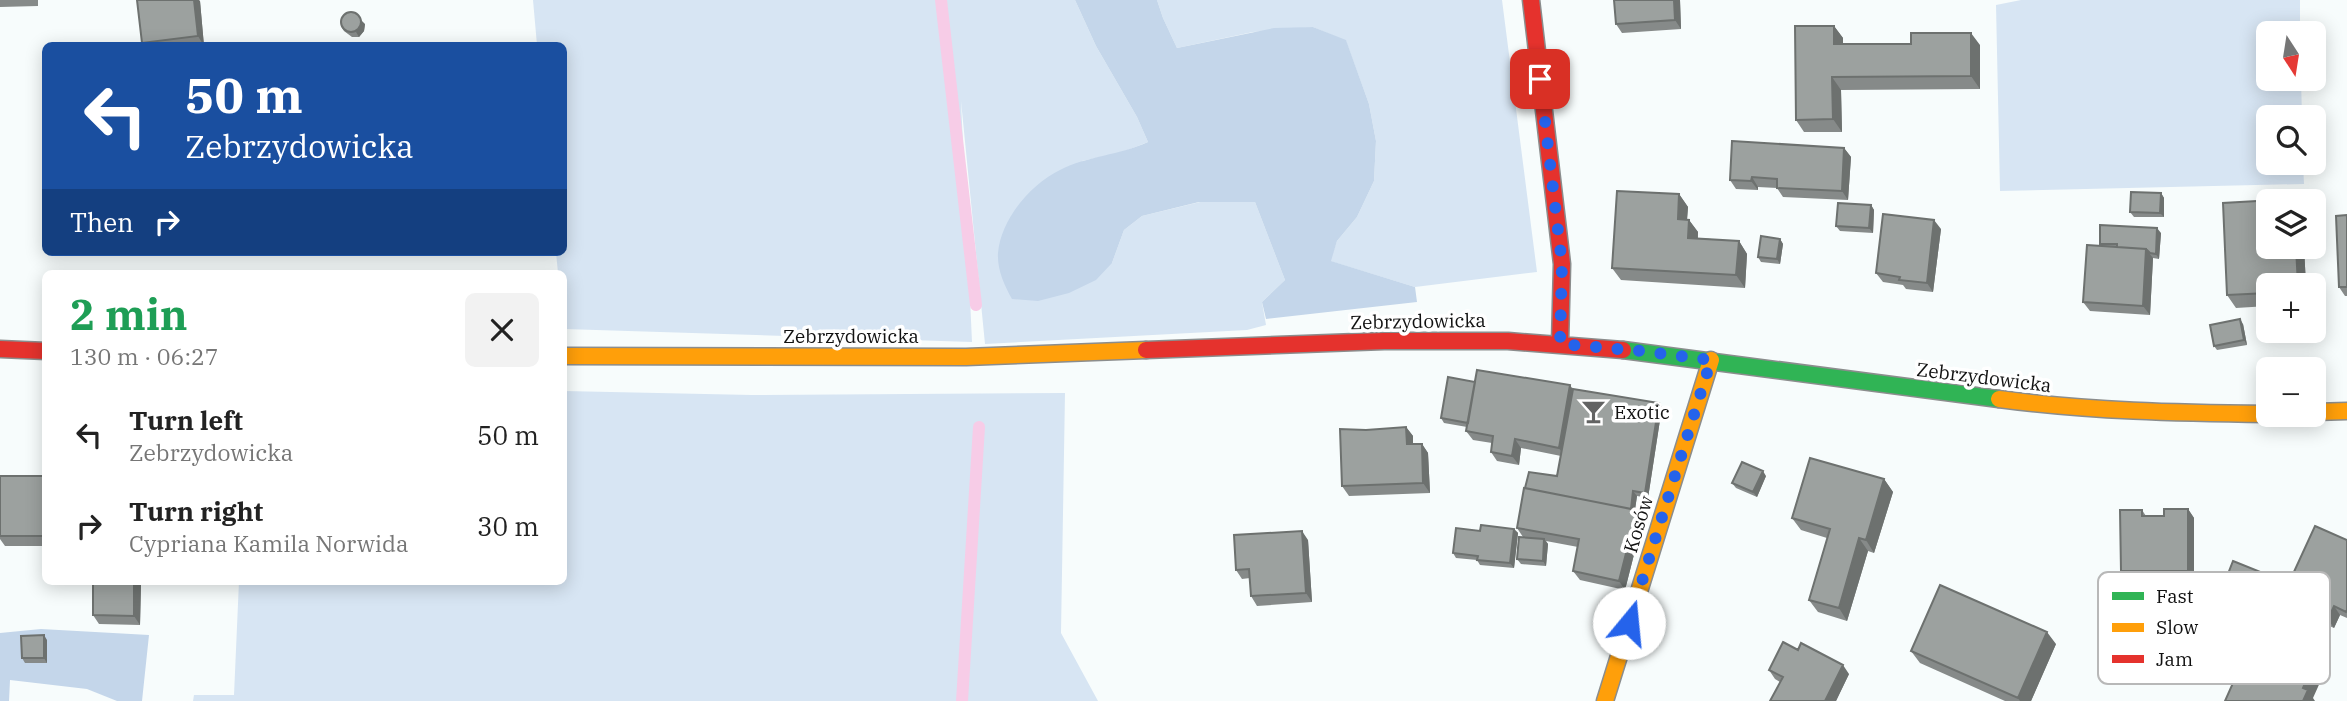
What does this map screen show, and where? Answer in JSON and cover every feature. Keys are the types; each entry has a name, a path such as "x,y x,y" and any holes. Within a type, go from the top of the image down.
{"street":[{"path":"1531,0 1562,264 1560,344"},
{"name":"Zebrzydowicka","path":"567,356 966,357 1455,340 1560,344 1641,351 2045,406 2147,413 2256,414"},
{"path":"0,349 42,351"},
{"name":"Kosów","path":"1605,701 1711,360"},
{"path":"2326,412 2347,411"}],"shaded area":[{"path":"533,0 1075,0 1096,46 1137,117 1148,142 1120,153 1082,161 1112,263 1124,230 1142,216 1200,202 1255,202 1285,280 1262,302 1266,325 1247,330 985,344 961,101 972,342 567,329 567,270 558,270 556,256 567,256 567,42 537,42"},
{"path":"1075,0 1157,0 1177,48 1274,28 1313,27 1346,40 1369,104 1376,141 1374,181 1357,217 1337,241 1331,261 1415,287 1417,302 1266,319 1262,302 1285,280 1255,202 1199,202 1142,216 1124,230 1112,263 1096,280 1069,293 1038,301 1012,299 1002,277 998,253 1005,228 1019,204 1038,185 1060,170 1148,142 1137,117 1096,46"},
{"path":"1157,0 1502,0 1537,272 1415,287 1330,261 1337,241 1357,217 1374,181 1376,141 1369,104 1346,41 1313,27 1253,32 1177,48"},
{"path":"2021,0 2300,0 2300,21 2256,21 2256,91 2301,91 2302,105 2256,105 2256,175 2304,175 2304,184 2000,191 1996,5"},
{"path":"567,391 752,395 1065,393 1061,633 1098,701 193,701 194,695 234,695 239,585 567,585"},
{"path":"41,629 149,635 142,701 117,701 87,689 10,680 9,701 0,701 0,633"}],"building":[{"path":"137,0 194,0 198,36 142,42"},
{"path":"1614,0 1674,0 1675,20 1616,24"},
{"path":"351,12 358,15 361,22 358,29 351,32 344,29 341,22 344,15"},
{"path":"1795,26 1834,26 1834,44 1911,44 1911,33 1971,33 1971,76 1832,77 1833,119 1796,120"},
{"path":"1732,141 1844,148 1842,191 1777,188 1777,179 1752,177 1751,181 1730,180"},
{"path":"1617,191 1679,194 1678,219 1689,220 1688,238 1739,241 1736,275 1612,268"},
{"path":"2131,192 2161,193 2160,213 2130,212"},
{"path":"2256,201 2256,259 2297,259 2297,273 2256,273 2256,294 2227,295 2223,203"},
{"path":"1838,203 1871,205 1869,228 1836,226"},
{"path":"1883,214 1934,220 1927,283 1899,280 1900,277 1876,273"},
{"path":"2347,215 2347,287 2339,287 2336,216"},
{"path":"2100,225 2157,228 2156,254 2146,249 2100,244"},
{"path":"1761,236 1780,239 1777,259 1758,257"},
{"path":"2087,245 2146,249 2143,306 2083,302"},
{"path":"2240,319 2244,340 2214,346 2210,325"},
{"path":"1477,370 1570,385 1559,448 1515,439 1512,456 1491,452 1493,436 1466,431"},
{"path":"1448,377 1475,382 1468,423 1441,418"},
{"path":"1573,389 1659,403 1645,493 1633,491 1631,509 1525,488 1529,472 1557,476"},
{"path":"1406,427 1407,444 1422,444 1423,483 1342,486 1340,429"},
{"path":"1810,458 1884,479 1866,540 1859,538 1839,608 1809,600 1830,529 1792,518"},
{"path":"1742,462 1763,471 1753,492 1732,483"},
{"path":"0,476 42,476 42,536 0,536"},
{"path":"1524,488 1637,510 1619,581 1573,571 1579,539 1517,528"},
{"path":"2164,509 2188,509 2188,571 2121,571 2120,510 2142,510 2142,516 2164,516"},
{"path":"1481,525 1514,529 1510,563 1477,560 1478,556 1453,553 1456,528 1480,531"},
{"path":"2315,526 2347,540 2346,612 2334,606 2330,615 2330,572 2294,572"},
{"path":"1302,531 1306,593 1251,596 1249,569 1236,570 1234,535"},
{"path":"1519,537 1544,539 1543,561 1517,559"},
{"path":"2233,561 2260,572 2229,572"},
{"path":"93,585 134,585 134,616 93,615"},
{"path":"1940,585 2047,632 2018,698 1911,651"},
{"path":"44,635 44,658 22,658 21,636"},
{"path":"1783,642 1798,650 1801,643 1843,665 1825,701 1770,701 1783,677 1769,670"},
{"path":"2233,684 2305,684 2303,688 2308,690 2303,701 2225,701"}],"waterway":[{"path":"941,0 976,305"},
{"path":"962,701 979,427"}],"traffic: fast":[{"path":"1623,350 1999,399"}],"traffic: slow":[{"path":"567,356 966,357 1146,350"},
{"path":"1605,701 1711,360"},
{"path":"1999,399 2100,409 2256,414"},
{"path":"2326,412 2347,411"}],"traffic: jam":[{"path":"1531,0 1562,264 1560,344"},
{"path":"1146,350 1384,341 1508,341 1623,350"},
{"path":"0,349 42,351"}],"place":[{"name":"Exotic","path":"1594,412"}],"route":[{"path":"1540,79 1562,264 1560,344 1711,360 1629,623"}]}
